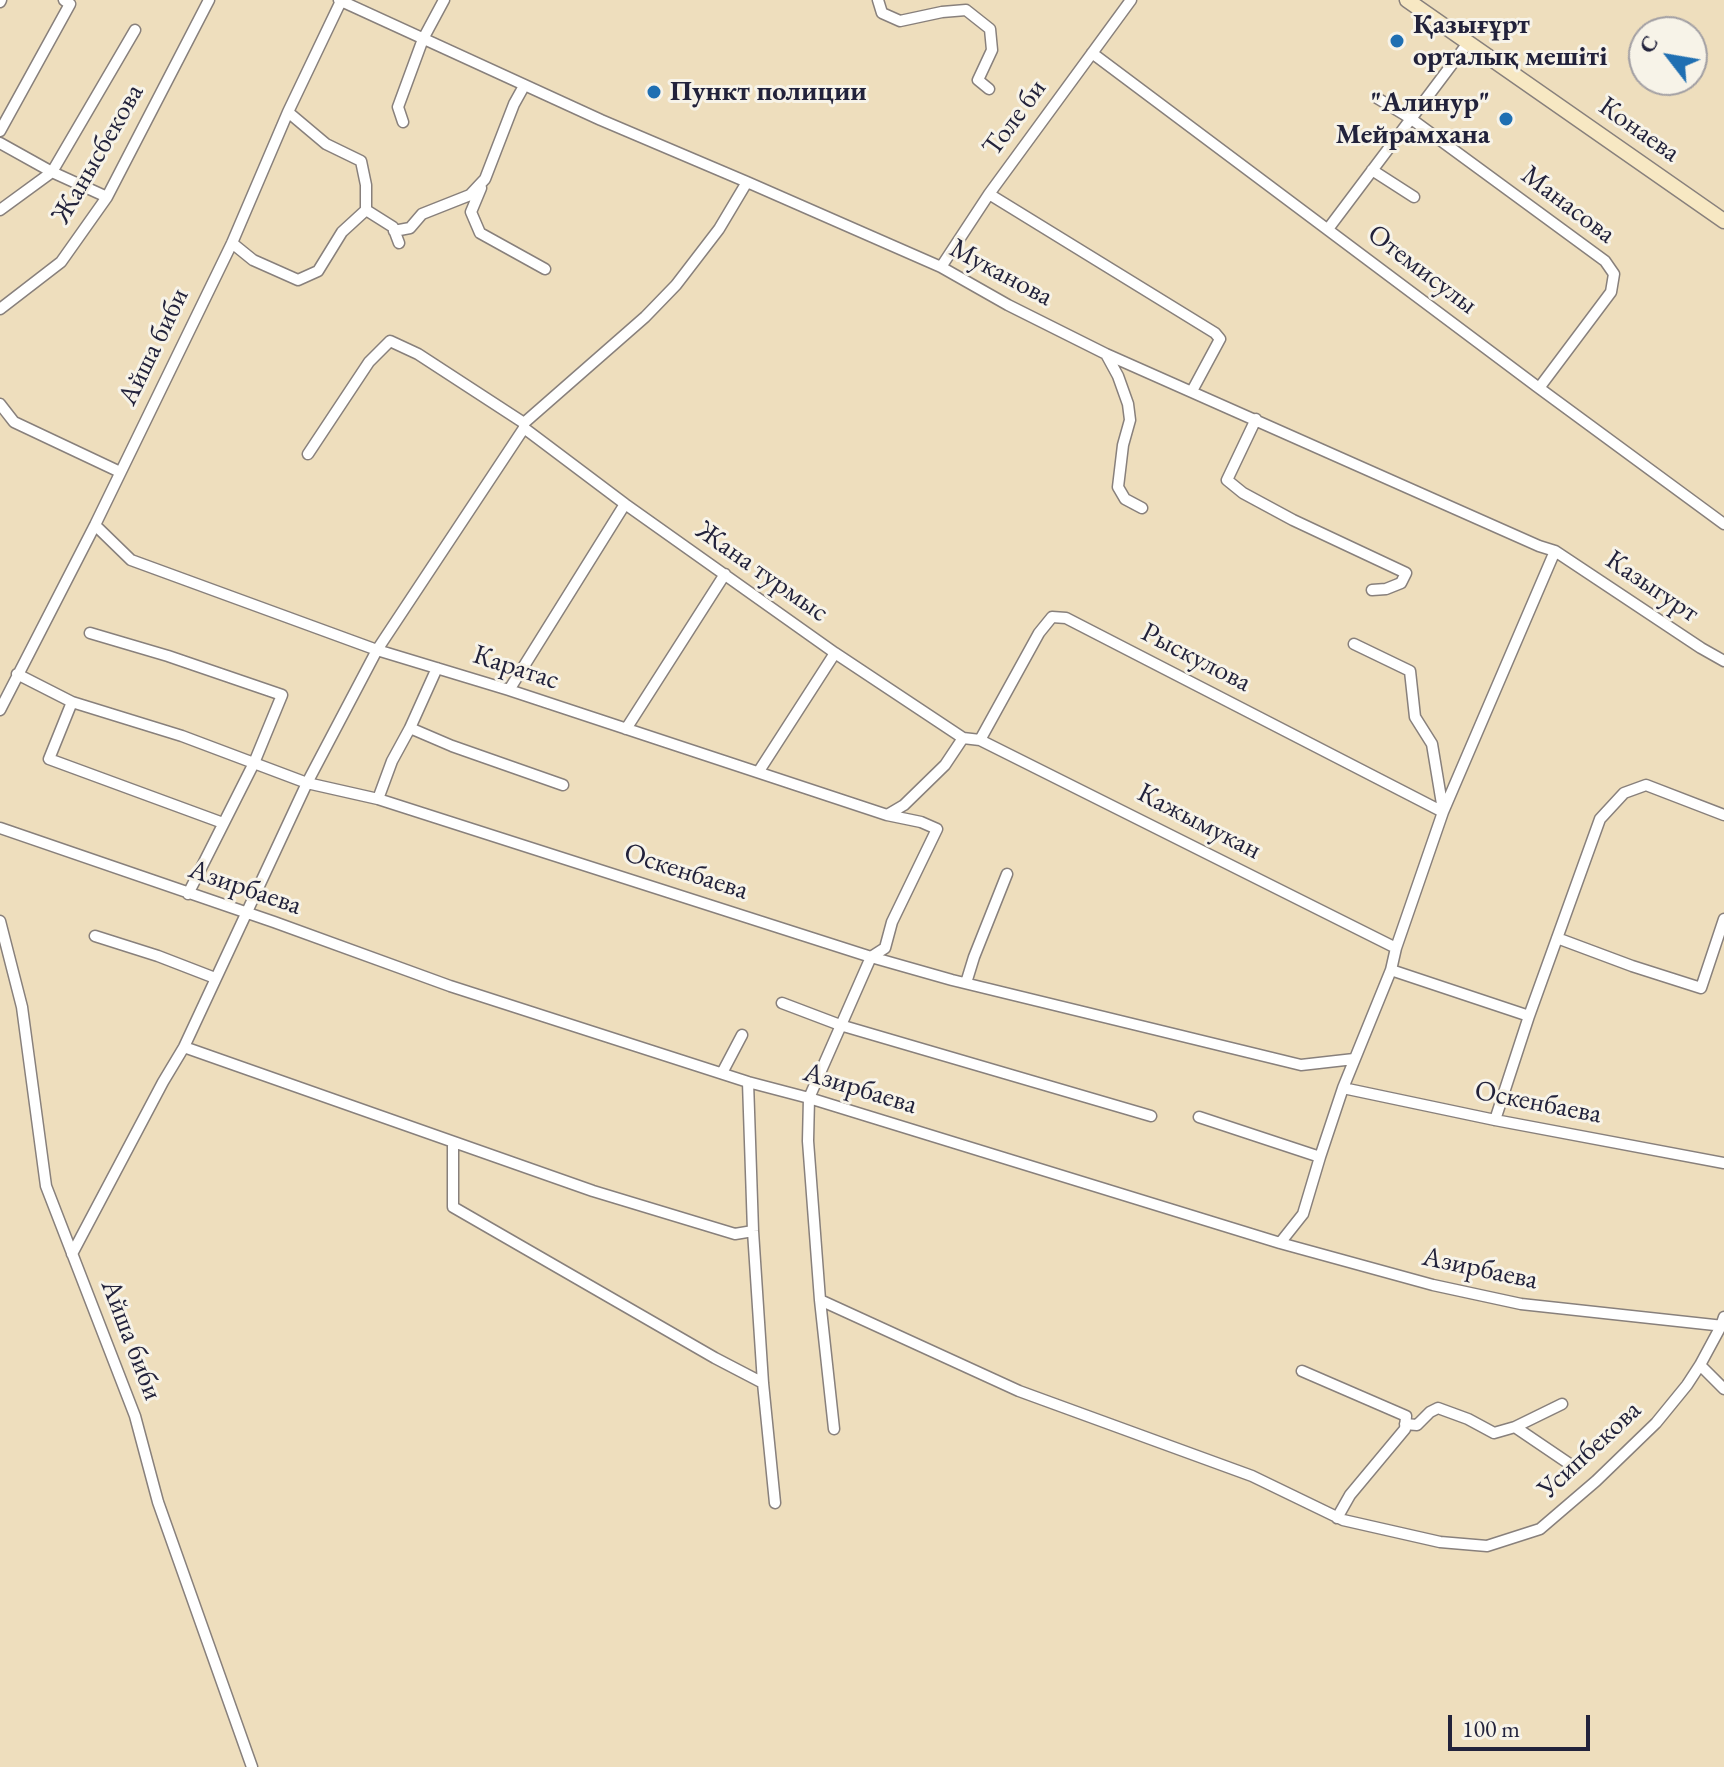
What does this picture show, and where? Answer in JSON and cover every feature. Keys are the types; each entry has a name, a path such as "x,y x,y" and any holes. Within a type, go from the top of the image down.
{"main road":[{"name":"Конаева","path":"1407,0 1724,221"}],"street":[{"path":"0,131 70,4 64,0"},
{"name":"Жанысбекова","path":"0,309 61,262 107,197 209,0"},
{"name":"Муканова","path":"340,0 524,86 941,267 1106,354 1555,551"},
{"name":"Айша биби","path":"0,710 95,525 232,243 340,0"},
{"path":"403,122 398,107 423,39 444,0"},
{"path":"878,0 882,13 900,21 966,10 978,19 990,29 992,50 978,80 989,89"},
{"name":"Толе би","path":"941,267 989,194 1131,0"},
{"path":"0,210 52,172 135,30"},
{"path":"1328,229 1468,43"},
{"name":"Отемисулы","path":"1092,53 1724,524"},
{"path":"524,86 471,212 480,233 545,269"},
{"name":"Манасова","path":"1377,98 1410,118 1605,261 1614,274 1611,292 1539,388"},
{"path":"232,243 253,260 298,280 318,271 342,232 366,210 366,185 361,161 326,144 288,112"},
{"path":"0,143 52,172 107,197"},
{"path":"1372,170 1414,197"},
{"path":"394,231 410,228 422,214 470,195 485,179"},
{"path":"72,1254 184,1047 307,783 377,650 524,426 676,285 719,229 747,182"},
{"path":"989,194 1215,333 1220,339 1192,391"},
{"path":"366,210 393,227 399,243"},
{"path":"308,454 369,362 390,341 418,354 524,426"},
{"path":"1106,354 1118,376 1130,420 1123,445 1118,487 1125,499 1142,508"},
{"path":"0,404 14,422 120,472"},
{"path":"1256,419 1227,480 1243,493 1293,520 1406,573 1401,583 1372,590"},
{"name":"Жана турмыс","path":"524,426 625,504 835,653 963,738 980,740"},
{"path":"509,690 625,504"},
{"name":"Каратас","path":"95,525 131,560 377,650 937,829 892,922 885,948 871,957"},
{"path":"1280,1243 1303,1214 1343,1088 1391,970 1443,812 1555,551"},
{"name":"Казыгурт","path":"1555,551 1724,661"},
{"path":"626,729 725,574"},
{"name":"Рыскулова","path":"980,740 1039,633 1052,617 1066,618 1443,812"},
{"path":"90,633 282,695 254,763 188,894"},
{"path":"1354,644 1410,671 1415,717 1432,744 1443,812"},
{"path":"759,771 835,653"},
{"path":"378,799 392,761 437,668"},
{"name":"Оскенбаева","path":"17,674 72,702 182,736 307,783 378,799 871,957 1301,1065 1354,1059"},
{"path":"72,702 49,759 223,823"},
{"path":"410,728 563,785"},
{"path":"887,815 904,805 945,765 963,738"},
{"name":"Кажымукан","path":"980,740 1396,948"},
{"path":"1495,1120 1600,819 1624,793 1646,785 1724,815"},
{"name":"Азирбаева","path":"0,828 450,986 748,1082 1280,1243 1433,1285 1521,1304 1723,1323"},
{"path":"966,983 1007,874"},
{"path":"1557,938 1701,988 1724,919"},
{"name":"Айша биби","path":"0,921 22,1007 46,1186 135,1416 158,1502 252,1767"},
{"path":"95,936 215,978"},
{"path":"834,1429 820,1300 808,1141 809,1098 871,957"},
{"path":"1391,970 1529,1016"},
{"path":"782,1003 840,1025 1151,1116"},
{"path":"722,1073 742,1035"},
{"path":"184,1047 593,1191 735,1234 753,1231"},
{"path":"748,1082 753,1231 775,1503"},
{"name":"Оскенбаева","path":"1343,1088 1724,1163"},
{"path":"1199,1117 1320,1157"},
{"path":"453,1143 453,1207 763,1383"},
{"name":"Усипбекова","path":"820,1300 1019,1391 1252,1476 1337,1518 1440,1542 1487,1546 1540,1529 1596,1481 1656,1423 1687,1385 1723,1323"},
{"path":"1700,1365 1724,1389"},
{"path":"1302,1371 1406,1416 1405,1429 1350,1495 1337,1518"},
{"path":"1405,1424 1417,1425 1438,1408 1494,1433 1515,1427 1562,1404"},
{"path":"1515,1427 1574,1467"}],"place":[{"name":"Қазығұрт орталық мешіті","path":"1397,41"},
{"name":"Пункт полиции","path":"654,92"},
{"name":"\"Алинур\" Мейрамхана","path":"1506,119"}]}
